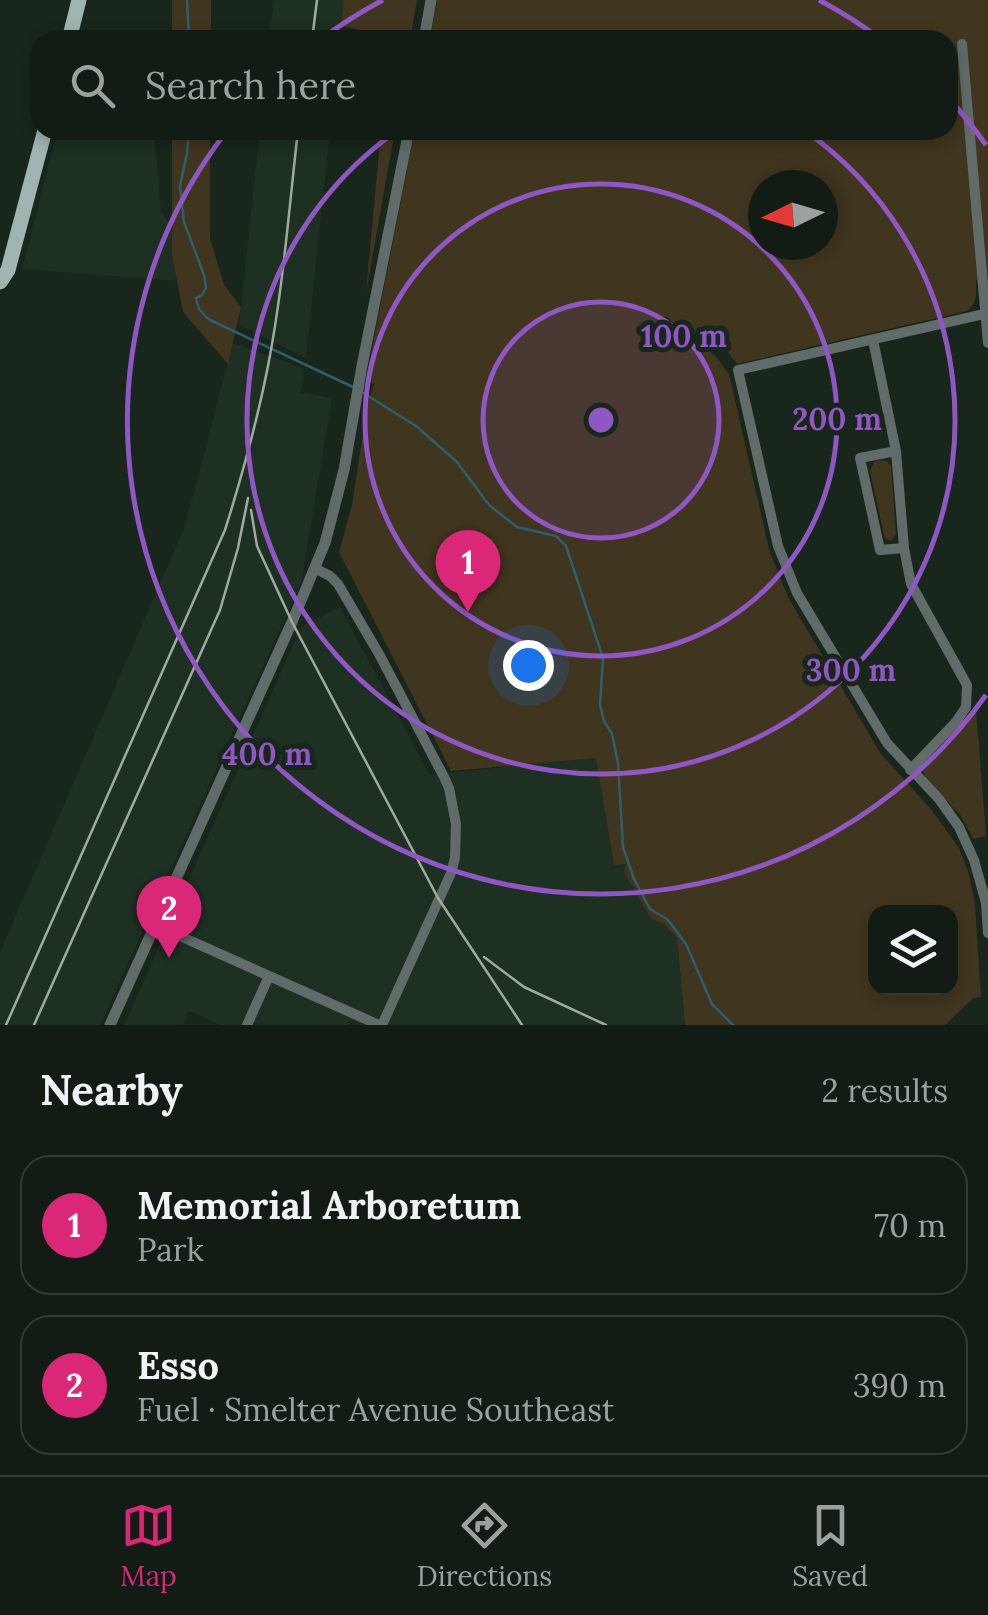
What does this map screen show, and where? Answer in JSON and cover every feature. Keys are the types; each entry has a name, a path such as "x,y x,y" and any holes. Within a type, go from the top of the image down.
{"main road":[{"path":"71,30 79,0"},
{"path":"0,282 8,270 7,246 42,140"}],"street":[{"path":"426,30 431,0"},
{"path":"962,44 988,343"},
{"path":"110,1025 316,569 334,515 408,140"},
{"path":"987,318 738,370 778,546 798,593 887,744 938,800 967,844 986,903 988,929"},
{"path":"873,340 896,451 911,584 967,685 966,707 956,722 910,770"},
{"path":"896,451 860,458 880,550 904,548"},
{"path":"155,925 381,1025 451,872 456,824 444,776 338,584 316,569"},
{"path":"246,1025 269,976"}],"shaded area":[{"path":"172,0 211,0 211,30 172,30"},
{"path":"274,0 343,0 340,30 270,30"},
{"path":"343,0 417,0 412,30 341,26"},
{"path":"437,0 988,0 988,284 986,279 976,280 971,308 737,364 723,346 667,317 657,318 667,332 713,354 729,374 770,553 789,599 881,754 930,808 959,848 975,905 981,997 973,998 945,1025 685,1025 677,938 664,924 651,919 624,872 626,864 614,865 596,758 451,771 339,552 352,505 374,384 366,379 413,140 958,140 958,30 432,30"},
{"path":"55,140 155,140 161,211 172,227 177,281 22,269"},
{"path":"172,140 210,140 210,238 224,285 241,307 228,364 183,312 172,256"},
{"path":"259,140 329,140 306,358 239,325"},
{"path":"380,140 393,140 366,293"},
{"path":"233,343 305,369 300,392 332,398 301,583 100,1025 0,1025 0,952 185,526"},
{"path":"880,460 891,466 896,534 892,541 884,535 870,471 874,462"},
{"path":"340,607 430,775 597,757 614,865 626,864 625,872 651,919 664,924 677,938 685,1025 361,1025 351,1021 349,1025 220,1025 189,1011 183,1025 124,1025 301,627"},
{"path":"976,709 986,836 973,839 961,816 923,770"}],"waterway":[{"path":"187,0 188,30"},
{"path":"188,140 180,186 184,222 204,275 206,288 196,298 199,309 208,319 353,387"},
{"path":"360,391 416,426 457,462 489,505 517,527 556,536 566,546 603,658 600,705 618,763 623,847 634,879 650,909 668,920 686,944 712,1004 733,1025"}],"railway":[{"path":"313,30 317,0"},
{"path":"6,1025 225,530 268,366 297,140"},
{"path":"34,1025 220,610 248,498"},
{"path":"251,510 257,546 292,622 438,898 522,1025"},
{"path":"484,957 524,987 606,1025"}],"place":[{"name":"Memorial Arboretum","path":"468,612"},
{"name":"Esso","path":"169,958"}]}
